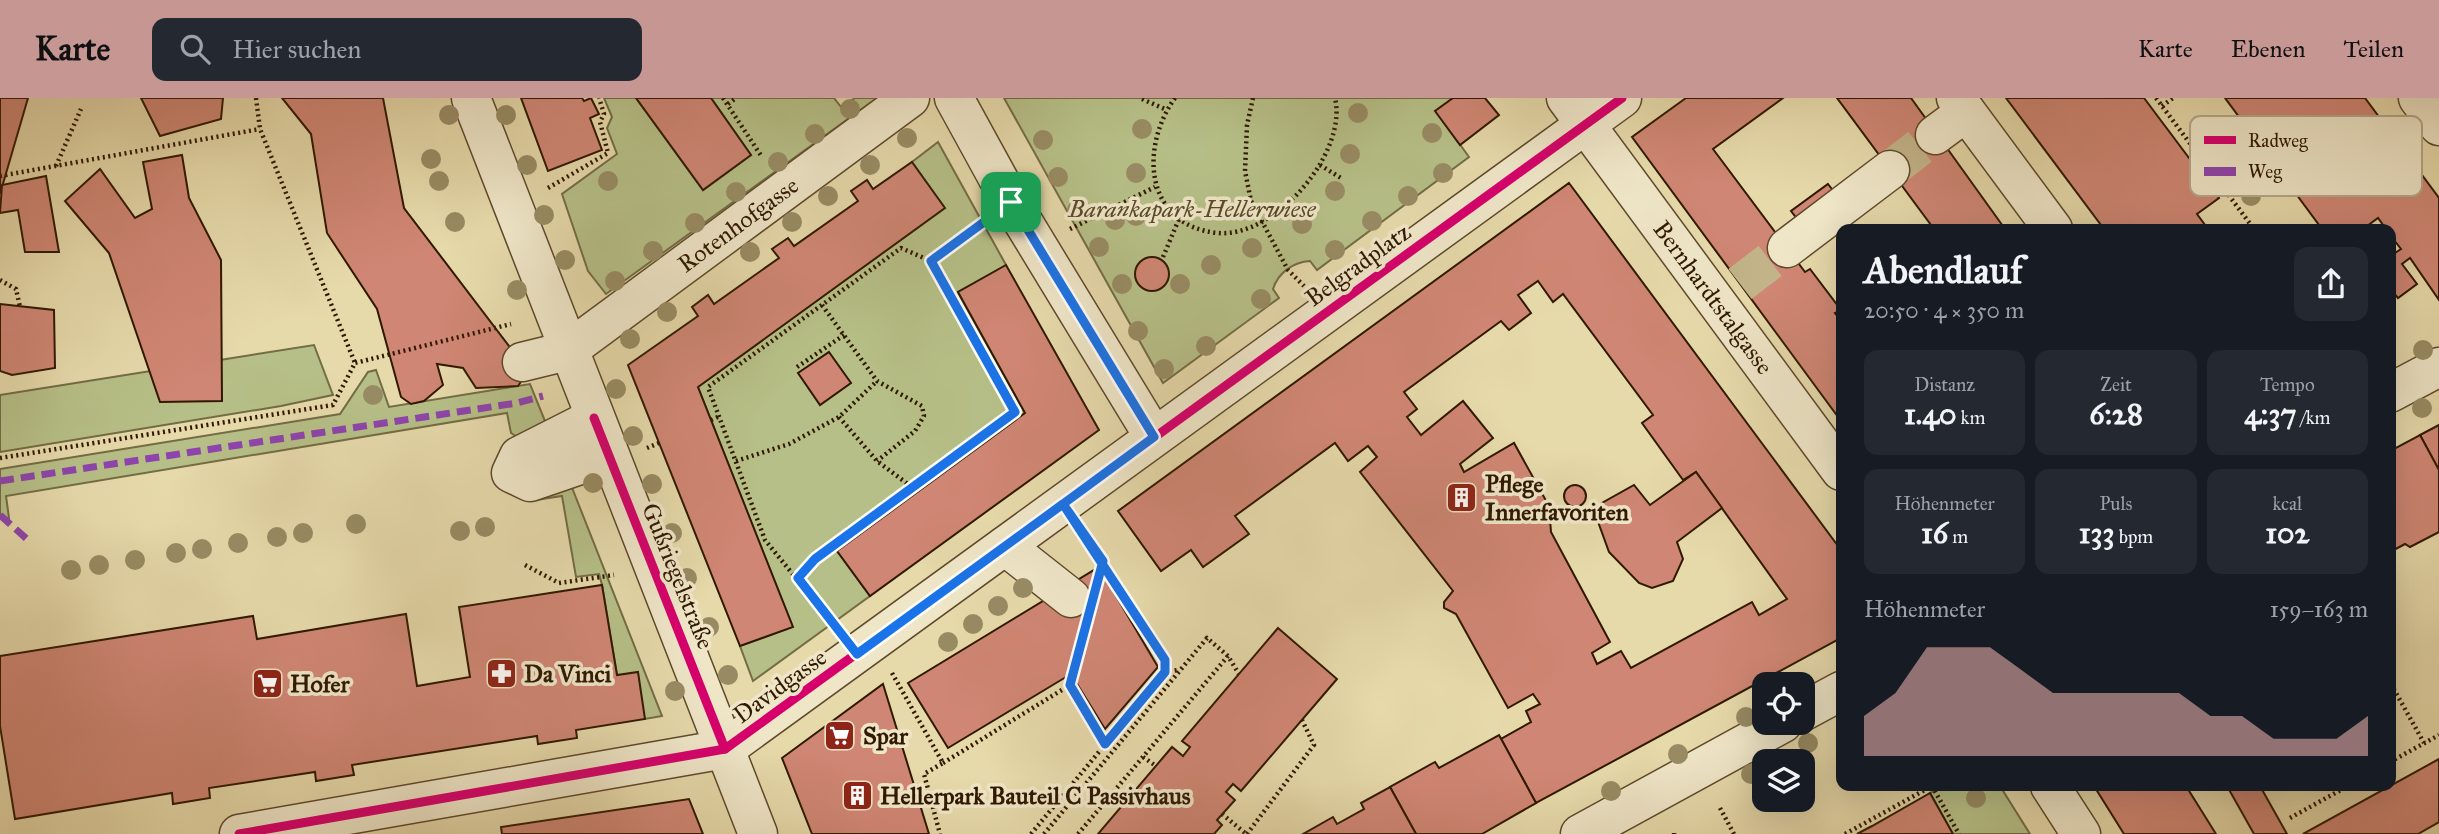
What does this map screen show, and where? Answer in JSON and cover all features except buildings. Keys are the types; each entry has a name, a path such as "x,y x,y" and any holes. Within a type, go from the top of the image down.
{"street":[{"name":"Gußriegelstraße","path":"471,98 567,351 758,834"},
{"name":"Rotenhofgasse","path":"567,351 910,98"},
{"path":"954,98 1011,202 1154,437"},
{"path":"1576,111 1622,98"},
{"path":"2418,98 2439,126"},
{"path":"1936,135 1961,105 2049,224"},
{"name":"Bernhardtstalgasse","path":"1576,111 1729,293 1836,463"},
{"name":"Belgradplatz","path":"1154,437 1576,111"},
{"path":"1787,248 1890,170"},
{"path":"522,362 567,351"},
{"path":"2396,390 2439,367"},
{"path":"594,418 519,456 510,473 530,482 609,455"},
{"name":"Davidgasse","path":"239,834 335,827 725,749 1154,437"},
{"path":"1005,546 1085,602"},
{"path":"1815,705 1836,694"},
{"path":"1580,834 1761,735"},
{"path":"2053,791 2081,834"}],"path":[{"path":"256,98 260,129 355,363"},
{"path":"548,188 608,153 600,122 604,114 598,98"},
{"path":"723,98 762,157"},
{"path":"728,104 736,98"},
{"path":"1175,98 1167,110 1152,153 1155,187 1179,219 1220,233 1240,230 1261,220 1306,187 1320,165 1334,133 1335,98"},
{"path":"1253,98 1247,125 1245,171 1251,201 1288,270"},
{"path":"2156,98 2190,143"},
{"path":"2162,106 2173,98"},
{"path":"1142,99 1167,110"},
{"path":"55,167 81,109"},
{"path":"0,176 260,129"},
{"path":"1320,165 1340,178"},
{"path":"1037,245 1155,187"},
{"path":"2229,196 2250,224"},
{"path":"931,261 1011,202"},
{"path":"1163,257 1179,219"},
{"path":"798,578 815,559 1015,412 931,261 901,248 708,387 765,540 798,578 866,648 943,762"},
{"path":"0,280 16,289 20,307"},
{"path":"822,305 877,381 922,406 924,416 915,430 877,461"},
{"path":"0,458 333,405 355,363 553,314"},
{"path":"797,367 844,335"},
{"path":"736,461 789,443 839,417 877,381"},
{"path":"711,420 720,416"},
{"path":"839,417 877,461 913,488"},
{"path":"1031,834 1165,672 1165,660 1103,561 1063,504"},
{"path":"1103,561 1085,602 1070,685 1105,744"},
{"path":"525,565 559,583 614,575"},
{"path":"1044,834 1174,681 1178,670 1207,638 1228,656 1239,674"},
{"path":"1079,834 1228,656"},
{"path":"1165,672 1178,670"},
{"path":"940,834 924,774 1070,685"},
{"path":"2396,693 2424,743"},
{"path":"1222,814 1246,833 1314,745 1302,720"},
{"path":"2396,759 2439,735"},
{"path":"1143,757 1156,766"},
{"path":"1845,834 1870,823 1924,791"},
{"path":"1935,791 1959,834"},
{"path":"2290,818 2339,791"},
{"path":"1720,808 1734,834"}],"green space":[{"path":"604,98 636,98 703,190 751,155 711,98 834,98 841,107 855,98 877,98 606,294 588,271 562,194 617,154 607,128 612,117"},
{"name":"Barankapark-Hellerwiese","path":"1004,98 1453,98 1436,111 1469,157 1317,270 1310,261 1287,269 1278,278 1273,289 1279,298 1163,383"},
{"path":"938,142 1006,265 958,293 1025,413 837,551 870,596 753,681 740,646 792,627 698,387 944,208 912,162"},
{"path":"314,345 333,395 0,452 0,395"},
{"path":"376,370 389,407 530,384 547,426 517,437 511,433 507,413 6,496 9,518 0,519 0,469 340,414 368,372"},
{"path":"569,480 662,716 645,719 617,675 599,574 576,577 562,496 536,500 537,494"},
{"path":"2003,791 2030,834 1953,834 1930,793"}],"tunnel":[{"path":"1890,170 1935,135"},
{"path":"1740,284 1787,248"}],"marked path":[{"path":"0,481 517,403 543,396"},
{"path":"0,515 28,540"}],"cycle path":[{"path":"239,834 725,749 1622,98"},
{"path":"594,418 725,749"}],"place":[{"name":"Pflege Innerfavoriten","path":"1462,498"},
{"name":"Da Vinci","path":"501,674"},
{"name":"Hofer","path":"267,684"},
{"name":"Spar","path":"840,736"},
{"name":"Hellerpark Bauteil C Passivhaus","path":"857,796"}],"route":[{"path":"1011,202 931,261 1015,412 815,559 798,578 857,654 1063,504 1103,561 1165,660 1165,672 1105,744 1070,685 1103,561 1063,504 1154,437 1011,202"}]}
